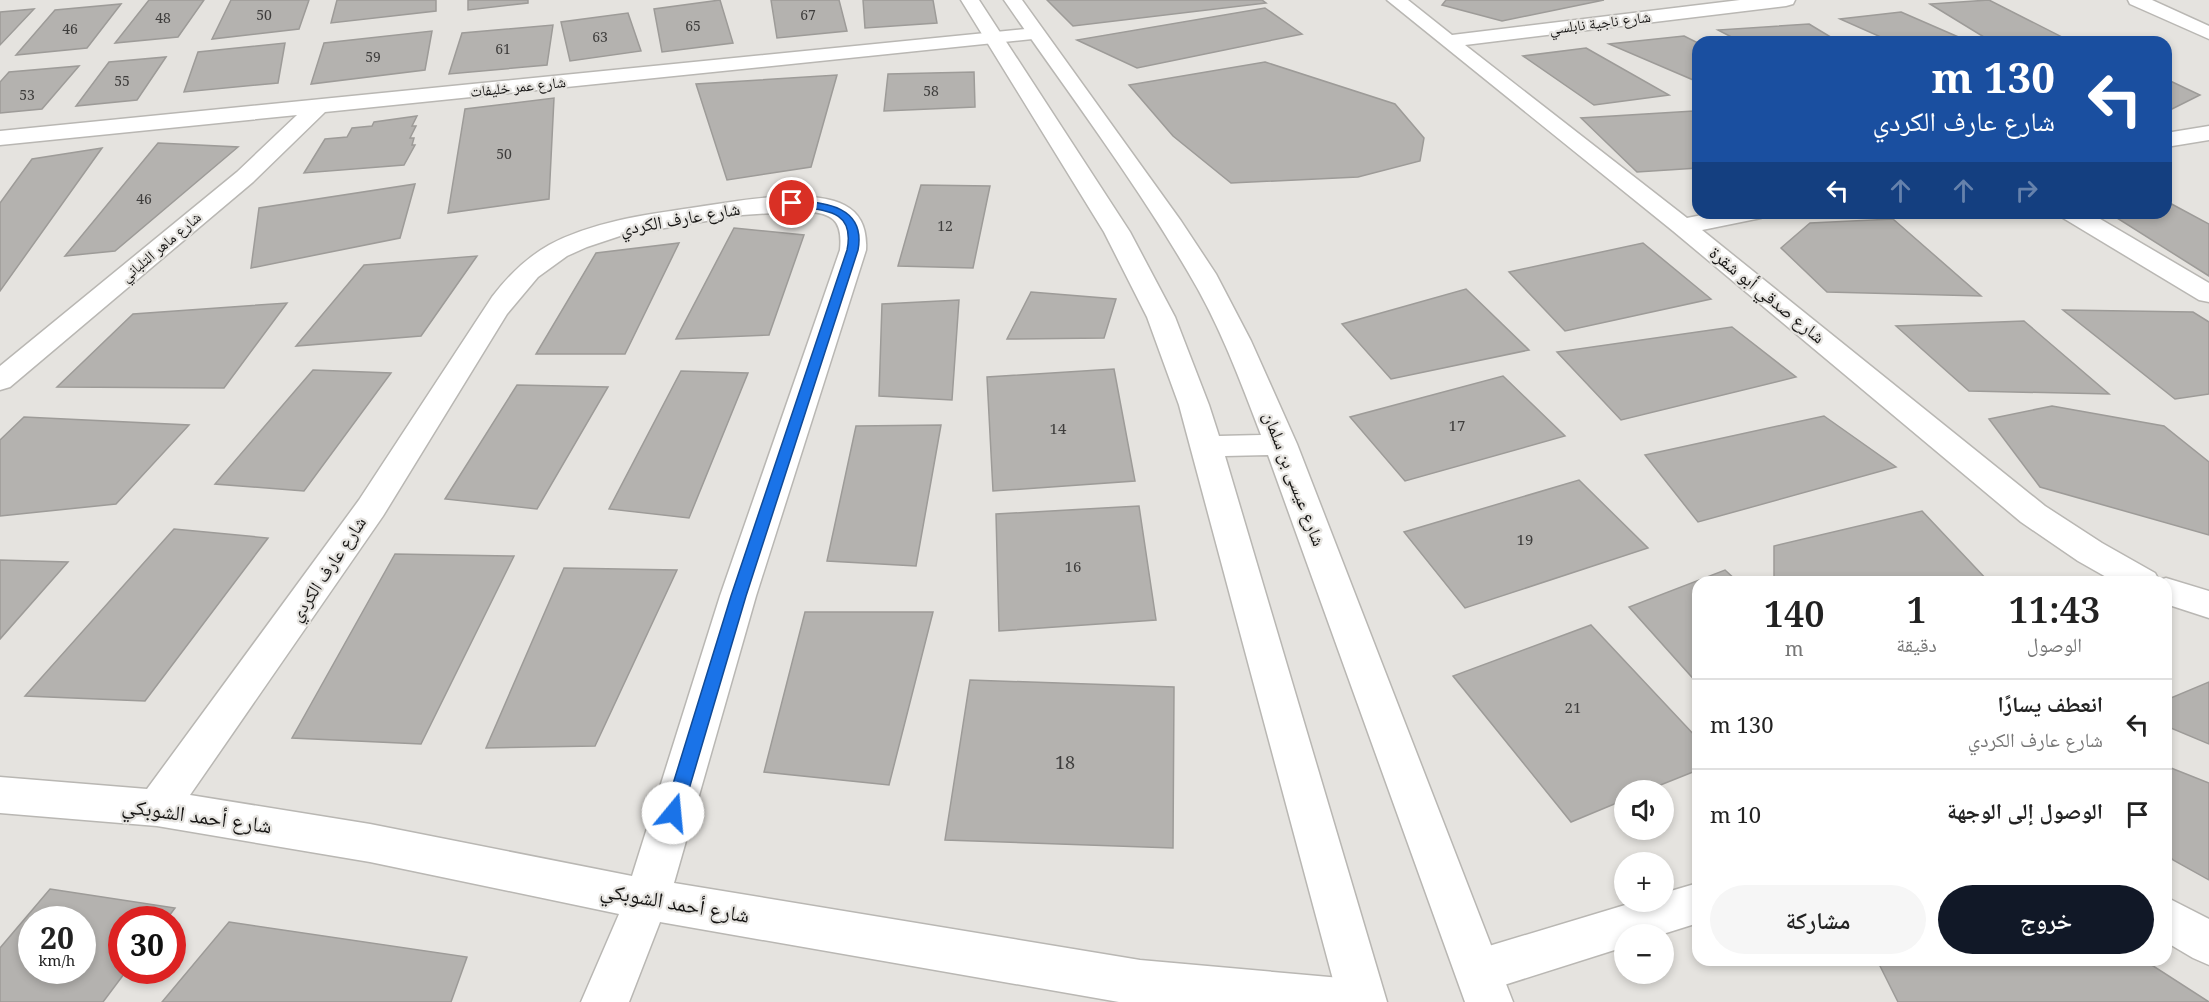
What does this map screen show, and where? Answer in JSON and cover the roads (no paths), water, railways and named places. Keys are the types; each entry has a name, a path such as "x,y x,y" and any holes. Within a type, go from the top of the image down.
{"street":[{"path":"970,0 1117,232 1161,317 1206,447 1363,1002"},
{"name":"شارع عيسى بن سلمان","path":"1013,0 1169,221 1203,274 1237,341 1281,444 1484,986"},
{"name":"شارع صدقي أبو شقرة","path":"1396,0 1682,226 2033,514 2090,552 2133,576"},
{"name":"شارع ناجية نابلسي","path":"1450,41 1786,0"},
{"path":"2137,0 2209,33"},
{"name":"شارع عمر خليفات","path":"0,138 317,108 1035,34"},
{"name":"شارع ماهر التلباني","path":"0,381 245,177 317,108"},
{"path":"2172,139 2209,133"},
{"name":"شارع عارف الكردي","path":"157,808 285,631 400,463 495,312 523,277 541,262 569,245 642,224 770,204 812,204 829,208 844,214 853,224 855,235 853,250 738,596 647,899"},
{"path":"1682,226 1720,219"},
{"path":"2082,219 2209,294"},
{"path":"1206,447 1281,444"},
{"path":"2172,593 2209,604"},
{"name":"شارع أحمد الشوبكي","path":"0,795 157,808 370,843 647,899 1140,983 1352,1002"},
{"path":"605,1002 647,899"},
{"path":"1484,986 1692,905"},
{"path":"2172,921 2209,943"}]}
